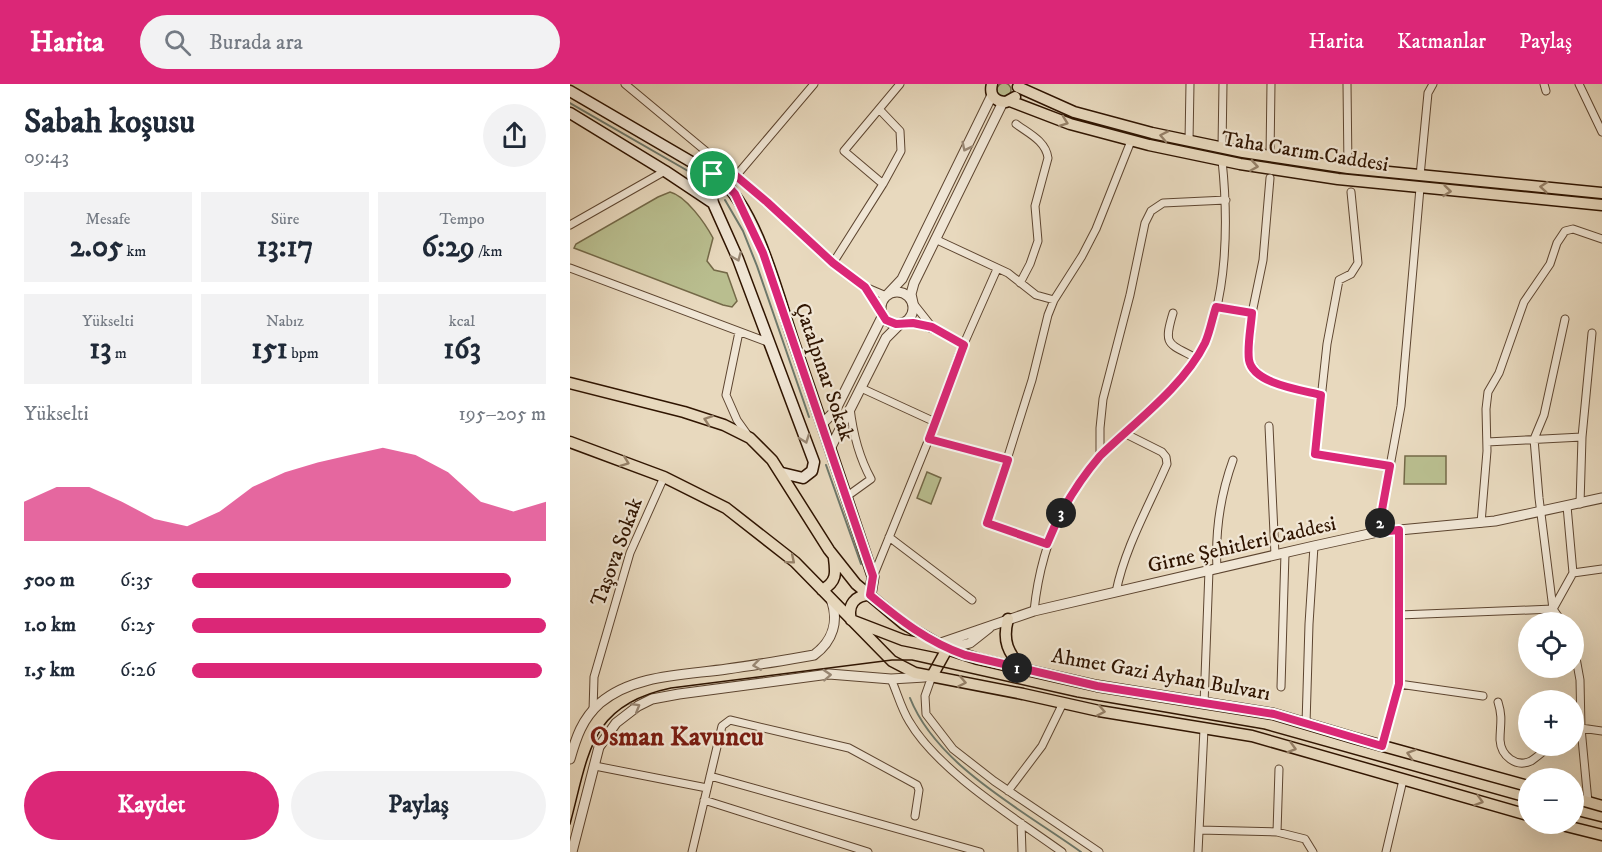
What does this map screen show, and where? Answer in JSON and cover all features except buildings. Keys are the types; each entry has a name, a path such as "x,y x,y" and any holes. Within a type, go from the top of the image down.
{"main road":[{"name":"Taha Carım Caddesi","path":"1017,86 1074,112 1152,133 1270,156 1420,176 1602,192"},
{"path":"1006,102 1016,96 1017,86"},
{"name":"Taha Carım Caddesi","path":"989,88 996,100 1070,124 1131,141 1222,160 1338,179 1602,205"},
{"name":"Çatalpınar Sokak","path":"570,91 713,174 735,194 756,236 822,424 873,576 870,595"},
{"path":"570,113 713,203"},
{"name":"Çatalpınar Sokak","path":"713,203 738,259 814,462 812,471 803,478 782,472"},
{"name":"Ahmet Gazi Ayhan Bulvarı","path":"570,383 684,412 750,438 764,449 782,472 834,556 856,584 904,624 942,646 978,659 1097,686 1274,714 1518,783"},
{"name":"Ahmet Gazi Ayhan Bulvarı","path":"570,442 664,477 726,508 795,562 900,666 915,673 1099,711 1252,736 1518,812"},
{"path":"822,590 832,584 835,579 834,556"},
{"path":"870,595 858,597 852,602 849,613 851,620 903,640 942,646 932,676"},
{"path":"1003,620 1005,641 1012,657 1023,670"},
{"path":"1584,801 1602,806"},
{"path":"1584,830 1602,835"}],"street":[{"path":"625,84 736,176 833,263 865,287 886,296"},
{"path":"736,176 814,84"},
{"path":"883,184 844,151 900,84"},
{"path":"1189,141 1190,84"},
{"path":"1222,147 1223,84"},
{"path":"1270,156 1271,84"},
{"path":"1347,84 1348,168"},
{"path":"1420,176 1428,93 1432,84"},
{"path":"1579,84 1602,132"},
{"path":"822,424 831,418 835,411 883,315 881,305 902,279 989,88"},
{"path":"830,449 886,338 913,313 911,294 914,283 1006,102"},
{"path":"833,263 902,151 900,131 879,109"},
{"path":"1016,124 1040,141 1048,153 1035,206 1038,241 1020,283"},
{"path":"1047,544 987,523 1008,460 1054,300 1096,229 1131,141"},
{"path":"713,203 713,174 716,159"},
{"path":"1034,610 1039,575 1047,544 1070,496 1100,456 1177,383 1196,358 1209,333 1224,259 1226,200 1222,160"},
{"path":"570,225 665,171"},
{"path":"1270,178 1263,260 1252,313 1249,361 1255,370 1270,382 1321,395"},
{"path":"1378,532 1401,406 1420,188"},
{"path":"1351,192 1359,263 1351,274 1339,280 1327,344 1315,454 1390,466"},
{"path":"1100,456 1103,399 1128,304 1146,219 1154,208 1163,203 1226,200"},
{"path":"1481,523 1488,392 1499,373 1524,302 1550,264 1561,236 1567,230 1574,229 1602,239"},
{"path":"935,240 1008,273 1036,295 1054,300"},
{"path":"570,268 770,343"},
{"path":"873,576 929,439 964,345 998,268"},
{"path":"865,287 883,315 891,323 913,323 932,327 964,345"},
{"path":"886,296 891,293 906,294 932,327"},
{"path":"1216,307 1252,313"},
{"path":"1173,313 1167,333 1168,341 1196,358"},
{"path":"1555,612 1539,498 1534,440 1544,415 1565,319"},
{"path":"739,332 726,395 737,420 750,438"},
{"path":"1580,504 1582,437 1592,333"},
{"path":"861,388 935,422"},
{"path":"846,497 871,479 857,445 850,408"},
{"path":"1269,426 1280,554 1281,687"},
{"path":"1116,592 1119,575 1167,464 1162,452 1124,433"},
{"path":"1487,442 1582,437"},
{"path":"929,439 1008,460"},
{"path":"1204,704 1216,538 1220,507 1233,460"},
{"name":"Taşova Sokak","path":"592,711 594,677 630,553 664,477"},
{"name":"Girne Şehitleri Caddesi","path":"942,646 970,643 1003,620 1034,610 1314,546 1378,532 1481,523 1602,498"},
{"path":"1553,609 1573,573 1567,506"},
{"path":"1382,746 1399,684 1399,530"},
{"path":"889,537 972,600"},
{"path":"1306,724 1314,546"},
{"path":"1573,573 1602,569"},
{"path":"571,755 577,735 592,711 614,694 630,686 649,680 814,655 833,632 835,619 831,599"},
{"path":"1399,615 1553,609"},
{"path":"572,852 599,747 616,723 638,706 652,699 679,694 830,674 891,679 932,676 926,696 926,714 953,749 1008,791 1099,852"},
{"path":"891,679 909,721 936,756 1062,852"},
{"path":"1399,684 1484,696"},
{"path":"1498,702 1502,717 1500,741 1508,758 1518,763 1538,756"},
{"path":"1008,791 1042,746 1063,703"},
{"path":"692,852 722,726 727,721 733,720 849,748 917,785 919,790 915,816"},
{"path":"1584,728 1602,731"},
{"path":"1198,852 1204,729"},
{"path":"1584,756 1588,802"},
{"path":"595,766 707,788"},
{"path":"1277,832 1279,769"},
{"path":"710,776 980,852"},
{"path":"1386,852 1403,780"},
{"path":"704,800 868,852"},
{"path":"1022,823 1022,852"},
{"path":"1199,830 1277,832 1305,839 1314,852"}],"green space":[{"path":"1001,83 1007,83 1011,90 1007,97 1001,97 997,93 997,87"},
{"path":"670,192 689,204 713,238 707,261 714,270 727,273 737,301 732,307 574,248 576,244"},
{"path":"1405,456 1446,456 1446,484 1404,484"},
{"path":"927,472 941,478 931,504 917,498"}],"waterway":[{"path":"570,103 702,179"},
{"path":"725,200 743,231 757,266 809,417"},
{"path":"826,465 861,564"},
{"path":"910,698 923,722 940,745 961,766 1009,803 1081,852"}],"tram line":[{"path":"570,824 582,776 597,736 608,720 623,707 644,696 671,688 892,660 912,660 1077,697 1264,729 1518,800"},
{"path":"1584,818 1602,822"}],"district":[{"name":"Osman Kavuncu","path":"677,737"}],"route":[{"path":"716,159 833,263 865,287 886,320 896,324 913,323 932,327 964,345 929,439 1008,460 987,523 1047,544 1062,510 1089,469 1177,383 1193,362 1209,333 1216,307 1252,313 1249,361 1255,370 1270,382 1321,395 1315,454 1390,466 1378,532 1399,530 1399,684 1382,746 1274,714 1097,686 978,659 947,649 916,632 870,595 873,576 763,253 735,194 713,174 716,159"}]}
